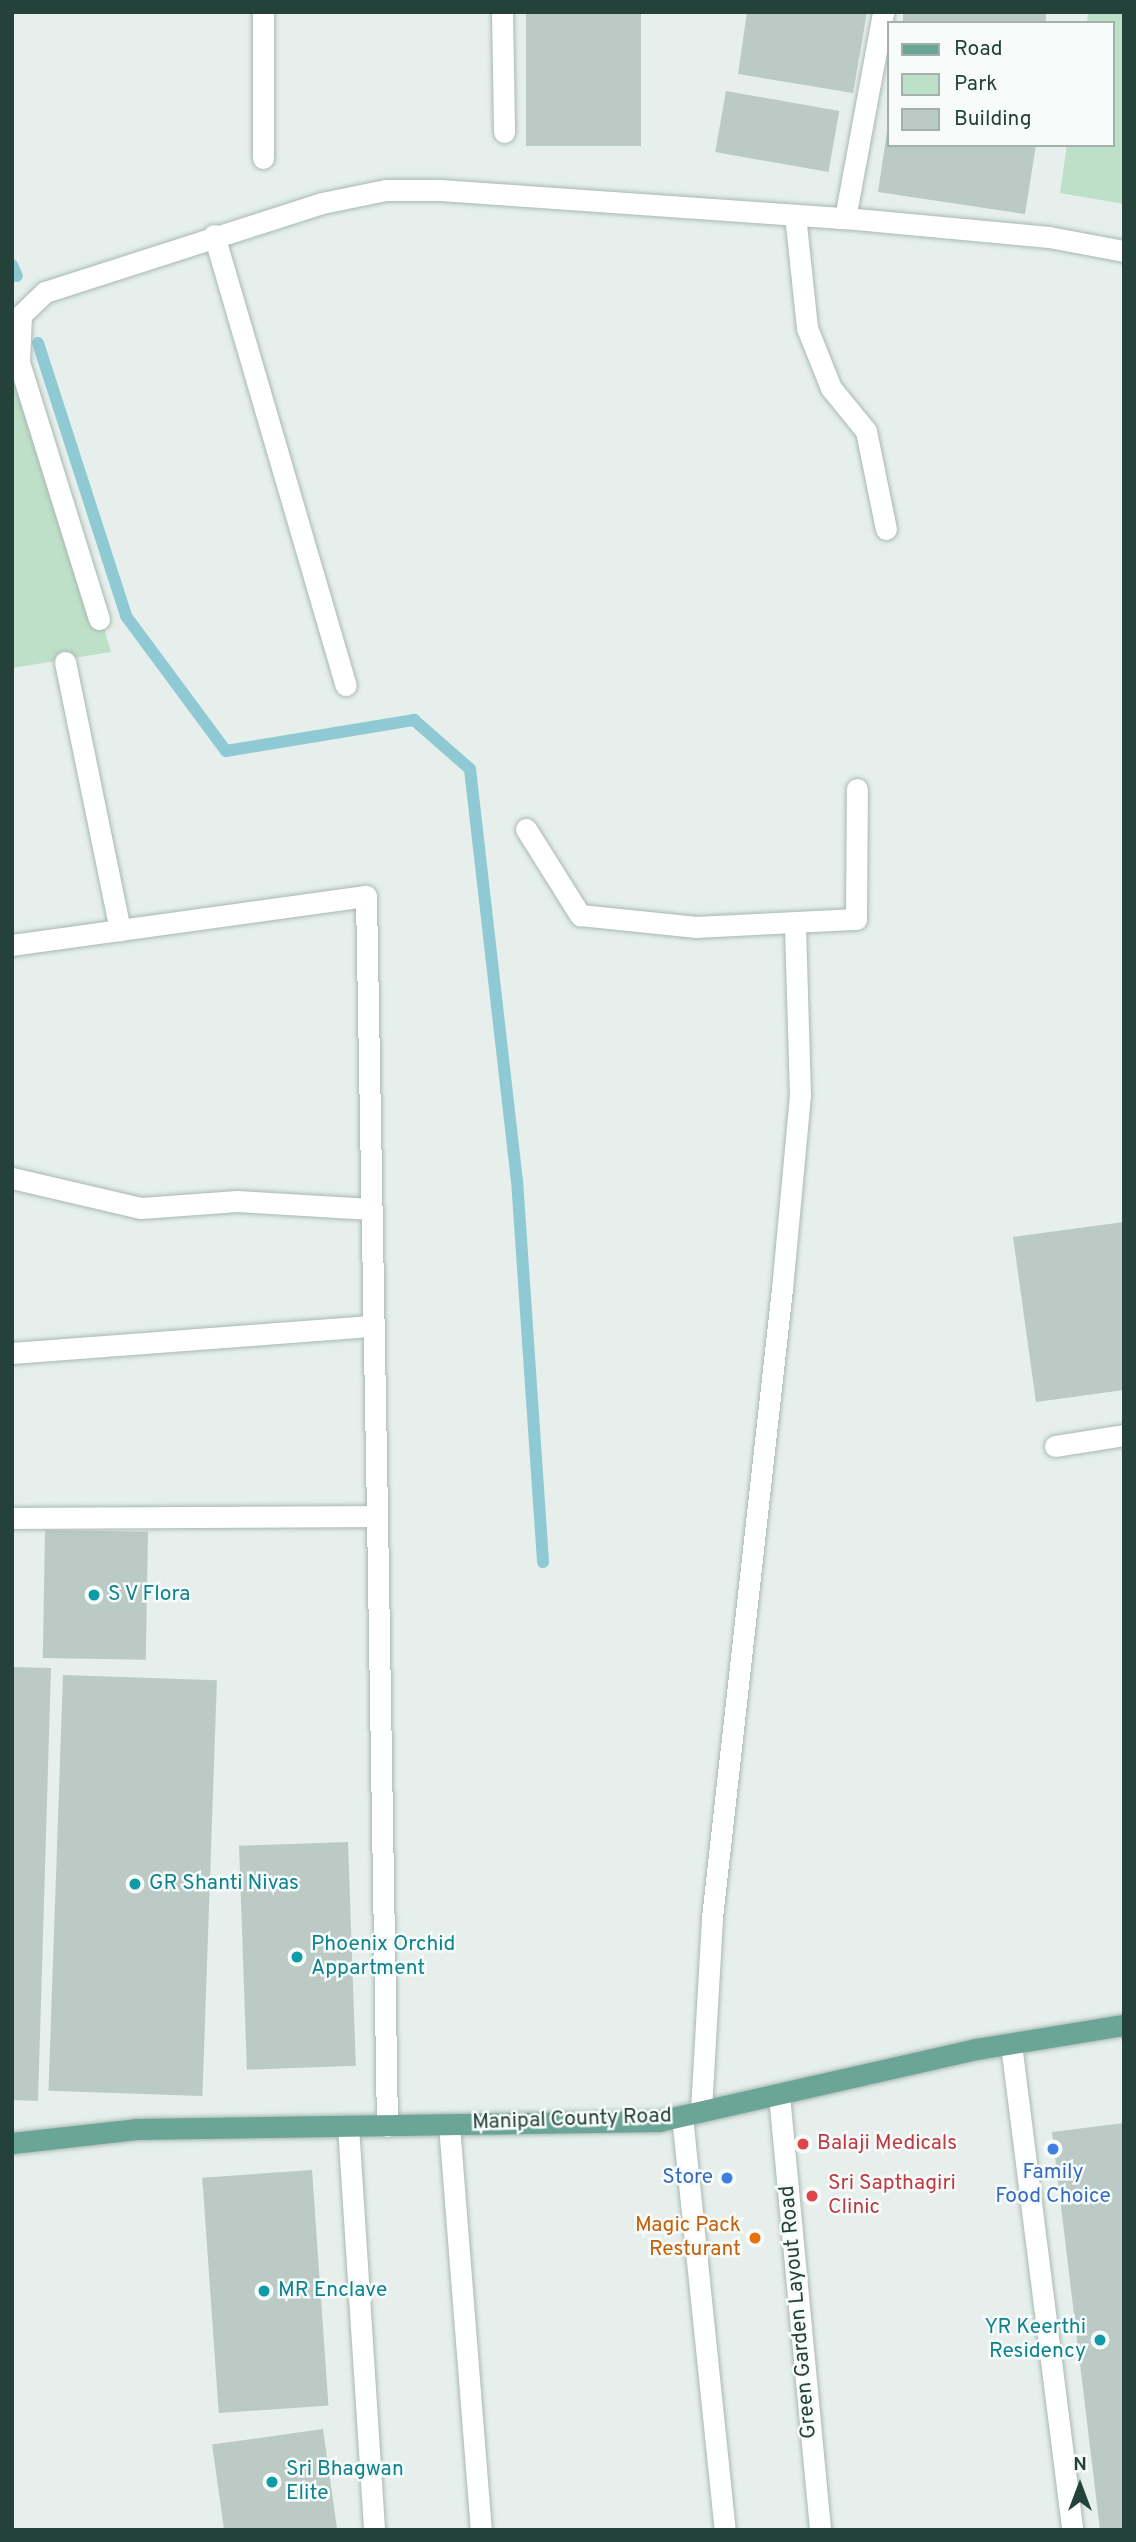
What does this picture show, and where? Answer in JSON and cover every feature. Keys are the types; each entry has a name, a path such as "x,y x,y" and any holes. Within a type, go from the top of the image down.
{"main road":[{"name":"Manipal County Road","path":"12,2143 136,2129 659,2121 1011,2044 1124,2025"}],"street":[{"path":"263,12 263,158"},
{"path":"502,12 504,132"},
{"path":"845,218 883,12"},
{"path":"99,619 19,362 21,315 45,292 214,235 322,203 386,190 440,190 845,218 1049,237 1124,251"},
{"path":"795,215 807,328 831,388 866,431 886,529"},
{"path":"214,235 346,685"},
{"path":"65,662 120,930"},
{"path":"526,829 580,915 696,927 856,919 857,789"},
{"path":"12,945 366,896 387,2126"},
{"path":"725,2530 691,2113 782,1289 800,1095 795,923"},
{"path":"12,1178 141,1208 237,1201 371,1209"},
{"path":"12,1353 373,1326"},
{"path":"1055,1446 1124,1435"},
{"path":"12,1518 377,1516"},
{"path":"1011,2044 1072,2530"},
{"name":"Green Garden Layout Road","path":"779,2095 820,2530"},
{"path":"449,2125 481,2530"},
{"path":"348,2126 374,2530"}],"green space":[{"path":"1088,12 1124,12 1124,204 1060,193 1067,147 1115,147 1115,21 1087,21"},
{"path":"12,316 111,652 12,668"}],"building":[{"path":"526,12 641,12 641,146 526,146"},
{"path":"747,12 867,12 853,93 738,74"},
{"path":"903,12 1046,12 1046,21 903,21"},
{"path":"726,91 839,111 828,172 715,152"},
{"path":"888,125 888,147 1036,147 1025,214 878,192"},
{"path":"1124,1222 1124,1390 1036,1402 1013,1237"},
{"name":"S V Flora","path":"45,1530 148,1532 146,1660 43,1658"},
{"path":"12,1667 51,1668 38,2101 12,2100"},
{"name":"GR Shanti Nivas","path":"63,1675 217,1680 202,2096 48,2091"},
{"name":"Phoenix Orchid Appartment","path":"348,1842 356,2066 247,2070 239,1846"},
{"name":"YR Keerthi Residency","path":"1124,2123 1124,2530 1100,2530 1052,2132"},
{"name":"MR Enclave","path":"312,2170 328,2405 219,2413 202,2178"},
{"name":"Sri Bhagwan Elite","path":"323,2429 337,2530 224,2530 212,2445"}],"waterway":[{"path":"12,265 17,276"},
{"path":"38,343 126,616 226,751 414,720 470,769 517,1180 543,1562"}],"place":[{"name":"S V Flora","path":"94,1595"},
{"name":"GR Shanti Nivas","path":"135,1884"},
{"name":"Phoenix Orchid Appartment","path":"297,1957"},
{"name":"Balaji Medicals","path":"803,2144"},
{"name":"Family Food Choice","path":"1053,2149"},
{"name":"Store","path":"727,2178"},
{"name":"Sri Sapthagiri Clinic","path":"812,2196"},
{"name":"Magic Pack Resturant","path":"755,2238"},
{"name":"MR Enclave","path":"264,2291"},
{"name":"YR Keerthi Residency","path":"1100,2340"},
{"name":"Sri Bhagwan Elite","path":"272,2482"}]}
